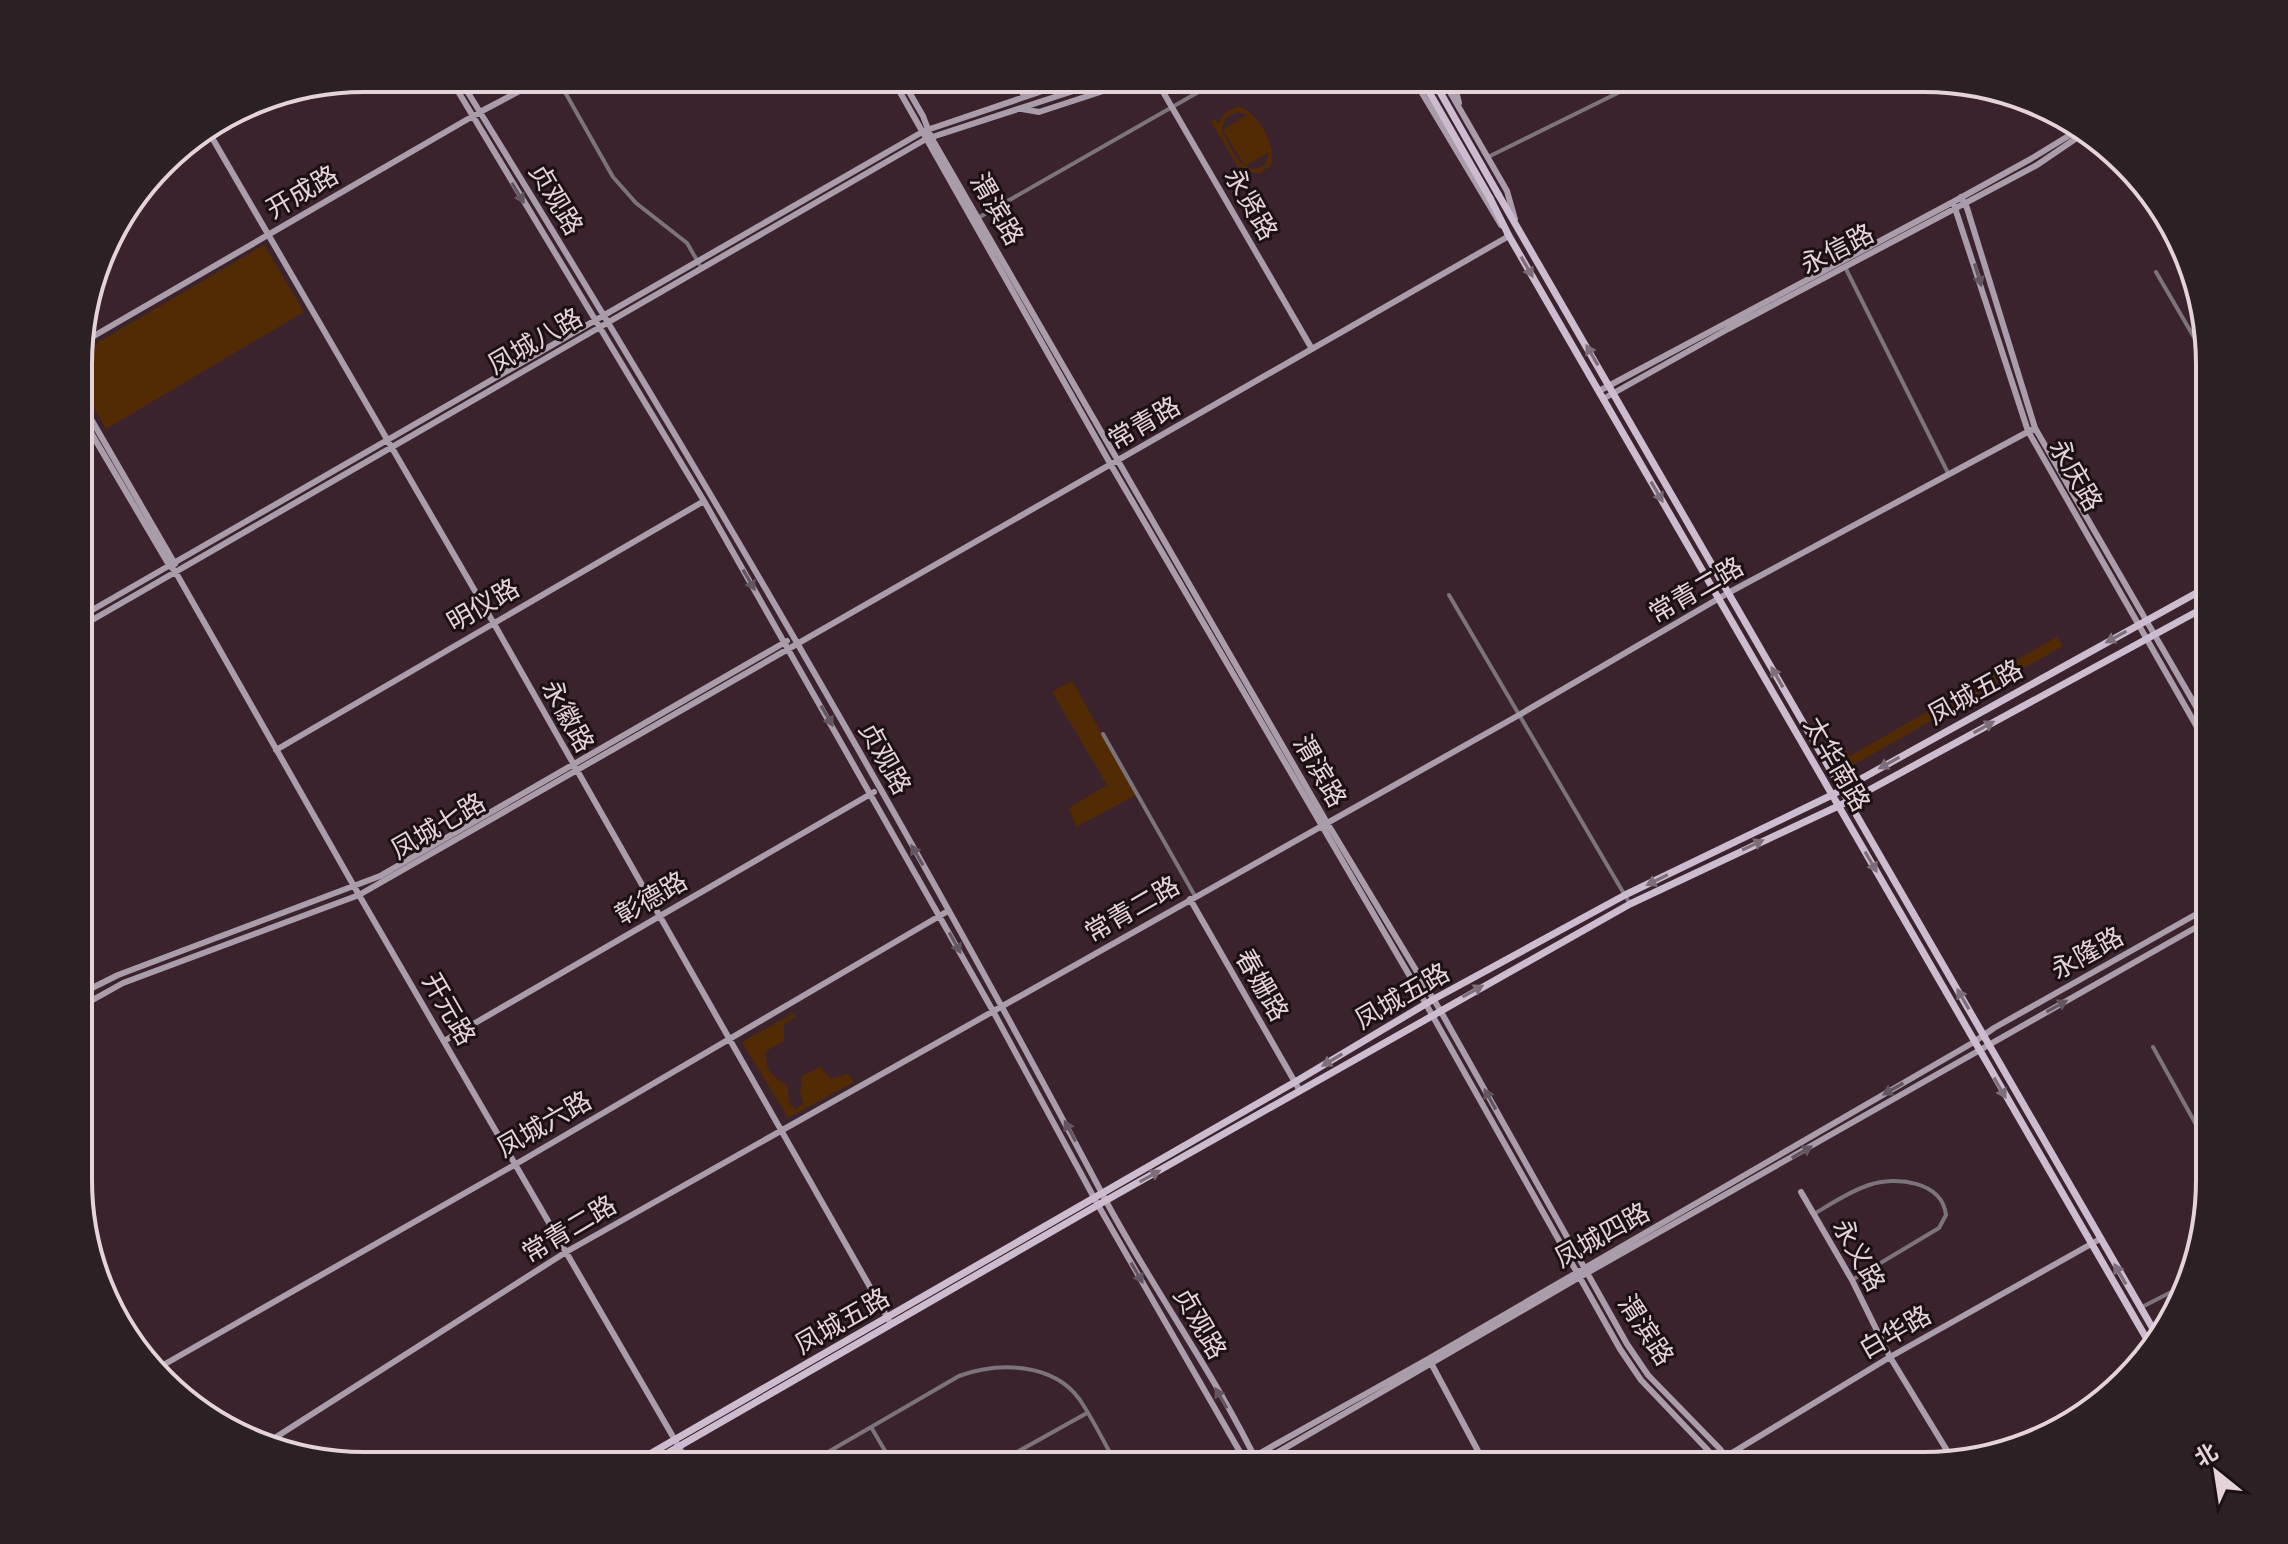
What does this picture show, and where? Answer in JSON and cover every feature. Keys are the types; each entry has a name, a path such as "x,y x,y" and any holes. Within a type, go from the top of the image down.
{"main road":[{"name":"太华南路","path":"1429,92 1978,1051 2146,1337"},
{"name":"太华南路","path":"1440,92 2152,1328"},
{"name":"凤城五路","path":"658,1452 1096,1201 1102,1192 1430,1002 1625,895 1832,795 2195,594"},
{"name":"凤城五路","path":"1096,1201 1106,1201 1630,904 1849,801 2195,613"},
{"name":"凤城五路","path":"665,1452 678,1442"}],"street":[{"name":"永贤路","path":"1163,92 1312,349"},
{"path":"976,220 1198,92"},
{"path":"1421,92 1477,189 1509,236"},
{"path":"1450,92 1507,191 1519,231"},
{"path":"1457,92 1466,121"},
{"path":"1488,157 1619,92"},
{"name":"贞观路","path":"461,93 477,114"},
{"name":"贞观路","path":"466,93 707,499 796,640 1002,1006 1106,1201 1247,1451"},
{"name":"开成路","path":"94,336 516,93"},
{"path":"565,93 613,177 636,203 687,243 700,266"},
{"name":"渭滨路","path":"901,93 928,134"},
{"name":"渭滨路","path":"908,93 1111,465 1436,1012 1627,1344 1648,1375 1720,1451"},
{"name":"凤城八路","path":"1017,99 1025,93"},
{"name":"凤城八路","path":"92,620 389,444 928,134 1036,93"},
{"name":"凤城八路","path":"928,134 1070,93"},
{"name":"凤城八路","path":"1018,109 1039,112 1099,93"},
{"name":"永信路","path":"1601,395 1609,385 1963,200 2037,165 2074,137"},
{"name":"永徽路","path":"212,138 493,622 889,1321"},
{"name":"永庆路","path":"1963,200 2032,430"},
{"name":"永庆路","path":"1954,205 2032,430 2195,722"},
{"name":"渭滨路","path":"976,220 1118,460 1323,823"},
{"name":"常青路","path":"796,640 1111,465 1509,236"},
{"path":"1844,264 1948,473"},
{"name":"永信路","path":"1601,395 1613,393 1844,264"},
{"path":"2156,272 2194,337"},
{"path":"92,421 172,564"},
{"name":"常青二路","path":"276,1437 566,1252 1519,715 1728,593 2032,430"},
{"path":"92,434 172,564"},
{"name":"凤城八路","path":"92,610 389,444"},
{"name":"贞观路","path":"707,499 1096,1201 1246,1451"},
{"name":"明仪路","path":"276,750 707,499"},
{"name":"开元路","path":"172,564 359,895 683,1452"},
{"path":"1449,595 1630,904"},
{"name":"永庆路","path":"2150,637 2195,707"},
{"name":"凤城七路","path":"92,1000 123,983 359,895 796,640"},
{"path":"1103,734 1192,898"},
{"name":"凤城七路","path":"92,988 118,975 355,888 574,768"},
{"name":"彰德路","path":"444,1041 879,789"},
{"name":"春姗路","path":"1192,898 1300,1091"},
{"name":"凤城六路","path":"164,1364 516,1164 948,911"},
{"name":"永隆路","path":"1983,1035 2195,915"},
{"name":"永隆路","path":"1989,1044 2195,928"},
{"name":"渭滨路","path":"1436,1012 1620,1349 1641,1380 1706,1451"},
{"name":"凤城四路","path":"1586,1270 1983,1035"},
{"name":"凤城四路","path":"1273,1451 1586,1270 1989,1044"},
{"path":"2153,1047 2195,1123"},
{"path":"1814,1214 1870,1185 1887,1182 1923,1185 1940,1198 1946,1215 1939,1228 1852,1280"},
{"name":"永义路","path":"1801,1192 1852,1280 1890,1357 1947,1450"},
{"name":"白华路","path":"1737,1451 1890,1357 2100,1239"},
{"path":"2140,1308 2171,1292"},
{"path":"1430,1362 1478,1451"},
{"path":"829,1452 959,1376 981,1368 1001,1366 1033,1371 1062,1384 1078,1398 1109,1452"},
{"path":"1018,1452 1087,1413"},
{"path":"871,1427 886,1452"}],"shaded area":[{"path":"1240,107 1247,110 1269,140 1271,165 1259,174 1240,170 1211,122 1215,119 1218,123 1227,111","holes":["1237,112 1247,115 1223,130 1245,166 1222,131 1225,118","1269,152 1265,165 1257,169 1245,166"]},
{"path":"264,245 304,312 106,429 92,405 93,345"},
{"path":"2057,637 2063,646 1850,767 1838,767 1826,746 1839,739 1850,756"},
{"path":"1072,681 1136,795 1076,827 1069,808 1107,785 1052,692"},
{"path":"794,1013 796,1017 784,1024 784,1041 766,1051 768,1068 787,1086 790,1105 796,1109 803,1103 800,1093 802,1076 820,1067 830,1079 848,1074 854,1082 788,1118 742,1042"}]}
